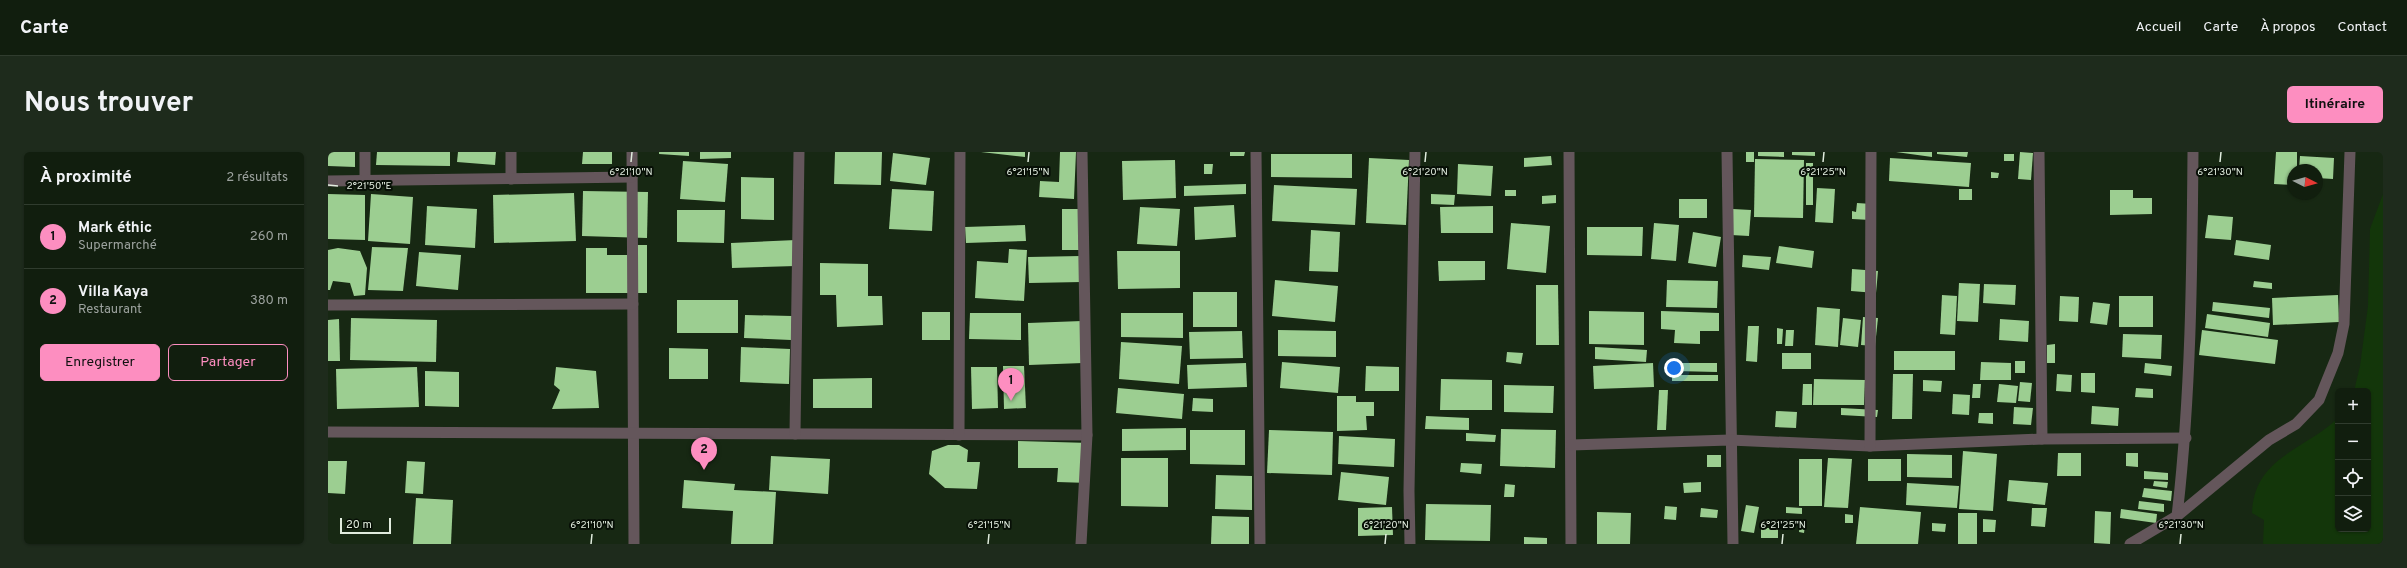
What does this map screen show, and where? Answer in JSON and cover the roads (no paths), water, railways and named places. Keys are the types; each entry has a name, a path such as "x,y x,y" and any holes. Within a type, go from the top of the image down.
{"street":[{"path":"365,152 365,180"},
{"path":"511,178 512,152"},
{"path":"632,152 634,544"},
{"path":"795,434 799,152"},
{"path":"958,435 960,152"},
{"path":"1081,544 1087,435 1082,152"},
{"path":"1256,152 1260,544"},
{"path":"1410,544 1408,491 1415,152"},
{"path":"1568,152 1571,544"},
{"path":"1727,152 1730,440 1733,544"},
{"path":"1870,446 1872,152"},
{"path":"2039,152 2042,439"},
{"path":"2177,516 2186,438 2192,297 2193,152"},
{"path":"2130,544 2177,516 2268,440 2296,424 2319,400 2338,352 2344,324 2350,152"},
{"path":"328,181 632,177"},
{"path":"328,305 633,304"},
{"path":"328,432 1087,435"},
{"path":"1571,445 1730,440 1870,446 2042,439 2186,438"}],"place":[{"name":"Mark éthic","path":"1011,401"},
{"name":"Villa Kaya","path":"704,470"}]}
